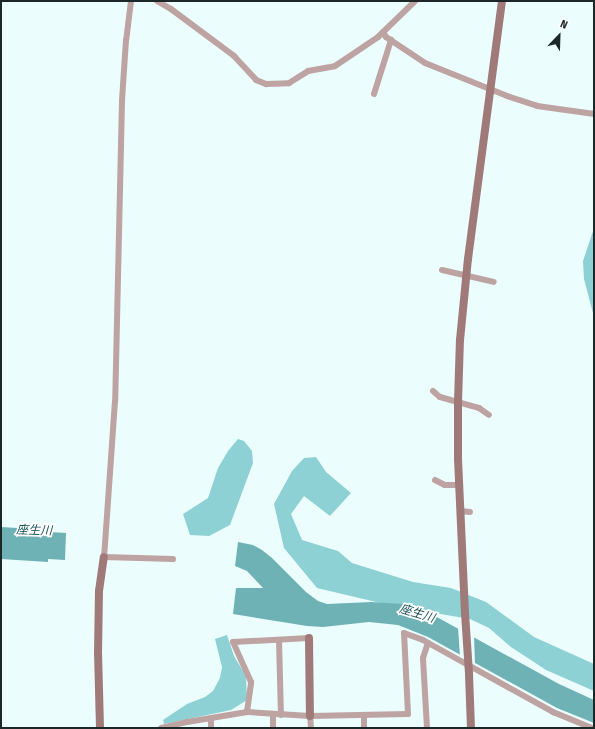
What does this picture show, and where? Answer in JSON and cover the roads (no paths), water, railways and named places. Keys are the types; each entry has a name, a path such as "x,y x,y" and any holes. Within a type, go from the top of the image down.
{"street":[{"path":"100,728 98,654 99,607 115,401 121,116 126,40 131,1"},
{"path":"157,1 171,9 234,56 256,80 266,84 289,83 308,71 335,66 383,32 415,1"},
{"path":"471,728 460,511 458,402 466,276 502,1"},
{"path":"383,32 391,40 425,63 491,89 537,106 594,114"},
{"path":"374,94 391,40"},
{"path":"442,270 494,282"},
{"path":"432,391 440,397 479,408 489,415"},
{"path":"435,480 445,485 459,485"},
{"path":"460,511 470,512"},
{"path":"104,556 173,558"},
{"path":"161,728 247,712 310,716 408,714 404,633 428,643 553,712 592,728"},
{"path":"247,712 251,682 233,642 309,638 311,728"},
{"path":"279,640 281,715"},
{"path":"427,728 423,658 428,643"},
{"path":"273,714 273,728"},
{"path":"364,715 364,728"},
{"path":"211,718 211,728"}],"water":[{"name":"座生川","path":"1,527 50,530 50,532 66,533 65,560 48,559 48,562 1,559"},
{"name":"座生川","path":"238,542 253,545 262,550 306,592 318,601 327,604 371,602 402,604 421,609 435,616 559,684 594,700 594,723 557,708 428,637 398,625 369,622 323,627 307,626 233,614 236,588 263,588 247,571 235,566"}]}
